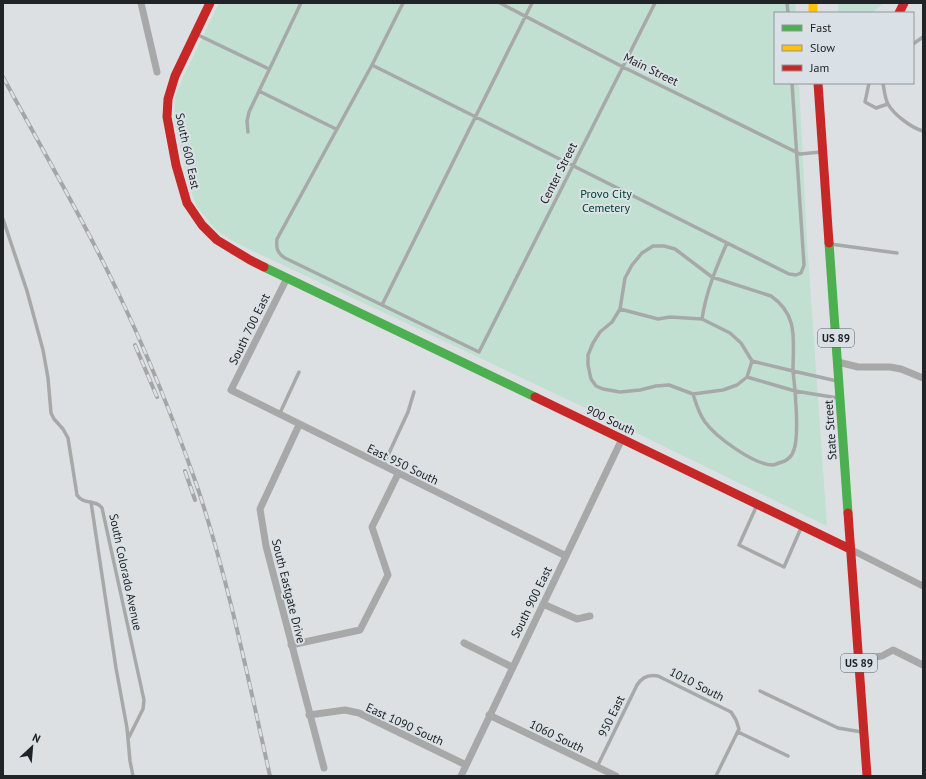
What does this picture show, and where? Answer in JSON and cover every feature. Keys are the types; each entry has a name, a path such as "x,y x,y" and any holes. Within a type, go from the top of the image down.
{"street":[{"path":"141,3 157,72"},
{"name":"South 600 East","path":"210,3 174,76 168,99 167,117 176,165 187,203 202,225 217,240 250,260 287,278"},
{"path":"900,12 904,3"},
{"name":"State Street","path":"818,84 867,776"},
{"name":"South 700 East","path":"231,390 287,278"},
{"name":"900 South","path":"287,278 758,504 923,586"},
{"path":"838,362 858,367 890,367 901,369 923,378"},
{"name":"East 950 South","path":"231,390 566,556"},
{"name":"South Eastgate Drive","path":"299,425 260,509 266,546 324,768"},
{"name":"South 900 East","path":"461,776 622,439"},
{"path":"291,645 360,630 388,576 372,527 398,474"},
{"path":"543,604 577,619 590,616"},
{"path":"464,643 512,667"},
{"path":"859,659 882,656 893,650 923,664"},
{"name":"East 1090 South","path":"310,715 345,710 359,713 466,765"},
{"name":"1060 South","path":"489,715 616,776"}],"lane":[{"path":"248,132 247,121 249,112 301,3"},
{"path":"403,3 372,65 277,239 276,246 279,254 285,258 382,305 532,3"},
{"name":"Main Street","path":"500,3 623,67 796,152"},
{"name":"Center Street","path":"382,305 479,352 655,3"},
{"path":"195,33 269,69"},
{"path":"914,43 923,37"},
{"path":"372,65 789,274 796,275 801,273 804,265 792,84"},
{"path":"869,84 865,102 876,108 888,104"},
{"path":"883,84 888,104 901,119 918,130 923,131"},
{"path":"259,91 336,129"},
{"path":"796,152 800,154 823,152"},
{"name":"South Colorado Avenue","path":"3,219 25,283 43,350 48,378 51,413 54,419 65,431 68,438 77,495 81,500 98,504 102,508 144,700 143,709 129,737"},
{"path":"702,319 712,277 727,243"},
{"path":"829,244 897,253"},
{"path":"693,394 698,410 705,422 719,437 733,447 763,463 774,465 788,459 793,453 796,444 792,324 785,308 770,296 712,277 675,249 664,246 653,246 642,253 632,265 625,278 620,309 612,322 600,332 588,355 588,365 591,379 596,386 603,389 620,392 668,385 693,394 723,390 737,385 747,377 752,361"},
{"path":"620,309 658,319 670,317 702,319 730,333 741,343 752,361 839,381"},
{"path":"279,414 299,372"},
{"path":"747,377 795,391 840,398"},
{"path":"382,466 408,412 414,392"},
{"path":"91,502 116,668 129,737 130,761 133,776"},
{"path":"758,504 739,544 784,567 802,526"},
{"name":"1010 South","path":"645,677 654,675 658,676 730,712 736,720 739,729 738,732"},
{"name":"950 East","path":"597,767 637,685 645,677"},
{"path":"760,691 838,728 864,732"},
{"path":"716,776 738,732 788,756"}],"green space":[{"name":"Provo City Cemetery","path":"219,3 795,3 796,12 774,12 774,84 799,84 807,241 827,526 577,404 234,242 216,230 197,207 189,186 174,119 175,97 183,77"},
{"path":"838,3 884,3 873,12 838,12"}],"railway":[{"path":"3,77 108,272 142,346 179,437 196,483 228,592 270,776"},
{"path":"135,345 157,397"},
{"path":"185,471 195,500"}],"traffic: fast":[{"path":"829,243 848,513"},
{"path":"264,267 535,397"}],"traffic: slow":[{"path":"813,3 813,12"}],"traffic: jam":[{"path":"210,3 175,76 168,99 167,117 176,165 187,203 202,225 217,240 264,267"},
{"path":"900,12 904,3"},
{"path":"818,84 829,243"},
{"path":"535,397 850,549"},
{"path":"848,513 867,776"}]}
